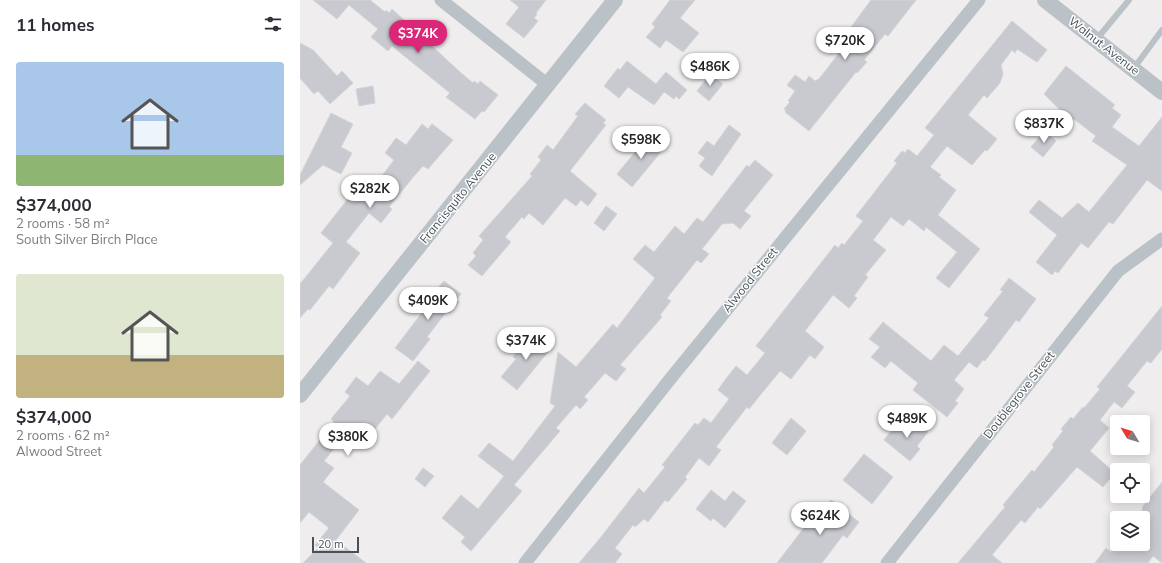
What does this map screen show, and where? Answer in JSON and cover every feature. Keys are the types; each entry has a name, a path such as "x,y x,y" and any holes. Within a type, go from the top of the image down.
{"street":[{"path":"441,0 548,85"},
{"name":"Francisquito Avenue","path":"300,395 615,0"},
{"name":"Alwood Street","path":"525,563 671,378 979,0"},
{"name":"Walnut Avenue","path":"1046,0 1162,92"},
{"name":"Doublegrove Street","path":"887,563 1118,271 1162,239"}],"lane":[{"path":"1096,40 1129,0"},
{"path":"1133,69 1162,30"}],"building":[{"path":"313,0 370,0 385,12 386,10 389,13 392,9 473,83 474,81 478,84 480,81 498,95 484,112 482,111 475,119 446,97 450,93 392,46 388,51 371,37 378,29 349,5 337,19"},
{"path":"510,0 546,0 534,18 538,21 524,38 506,24 519,7"},
{"path":"670,0 695,0 680,18 699,33 683,52 666,40 660,48 646,37 655,27 652,24"},
{"path":"871,0 916,0 888,36 885,34 864,60 867,62 857,73 856,72 809,131 785,112 786,110 784,109 790,102 788,101 795,91 787,85 795,75 805,82 809,76 815,81 819,79 844,45 841,43 844,39 843,38"},
{"path":"1012,21 1047,50 1037,62 1017,49 1015,53 1012,50 1001,65 1003,74 1000,83 987,98 984,95 968,115 997,139 987,151 985,150 972,165 947,146 930,167 941,175 939,177 956,190 938,215 980,249 949,288 936,278 957,252 926,227 924,231 909,219 903,226 891,217 873,240 886,250 865,275 868,277 854,296 857,298 849,308 833,295 805,331 824,347 815,359 810,355 791,379 780,371 749,409 747,407 716,447 721,450 709,466 699,458 685,477 687,479 668,502 665,500 648,522 644,519 635,527 633,525 615,548 622,554 615,563 579,563 639,488 644,493 665,467 662,465 695,423 698,425 704,418 711,423 729,399 718,390 725,380 736,366 747,375 765,353 756,346 835,245 838,248 842,243 844,245 863,221 856,216 897,163 894,161 902,151 905,153 908,149 917,156 934,135 925,128"},
{"path":"300,43 313,50 337,76 342,71 353,83 330,104 318,91 314,94 300,78"},
{"path":"627,61 656,84 666,72 687,90 679,99 676,96 674,99 664,92 654,105 628,87 619,98 604,86 618,68 620,70"},
{"path":"1066,66 1115,105 1112,108 1121,115 1112,127 1139,146 1162,117 1162,191 1147,180 1113,224 1109,222 1088,248 1081,243 1058,273 1055,271 1052,275 1036,262 1057,235 1029,212 1039,200 1062,218 1078,203 1089,212 1127,165 1092,141 1096,136 1074,119 1069,124 1056,115 1060,110 1044,94"},
{"path":"710,74 723,84 709,101 697,91"},
{"path":"373,86 375,103 359,106 356,89"},
{"path":"585,103 606,120 603,123 606,125 570,171 597,194 588,206 581,200 576,206 565,198 543,225 529,213 524,219 522,217 505,237 511,242 482,276 468,265 476,256 473,253 483,240 479,236 532,176 530,174 541,160 538,157 547,145 553,150 578,116 575,114"},
{"path":"331,113 353,124 341,147 352,153 341,174 323,165 300,185 300,175"},
{"path":"422,124 428,129 432,124 453,140 428,169 423,166 414,176 389,207 392,209 381,223 369,213 346,242 360,253 333,289 329,286 310,310 308,309 300,318 300,284 333,243 321,233 362,181 372,189 394,160 385,153 396,138 406,145"},
{"path":"729,125 741,134 712,176 699,166 705,158 698,153 707,141 714,146"},
{"path":"1044,131 1056,141 1043,157 1031,147"},
{"path":"650,134 665,147 632,187 617,174"},
{"path":"755,160 773,175 744,211 751,216 740,229 733,223 722,224 702,249 709,254 701,263 697,260 667,298 671,301 660,315 662,317 620,365 626,369 616,381 605,373 584,397 588,400 580,409 576,405 556,428 560,431 514,485 522,491 471,551 461,542 465,537 442,518 461,495 478,509 504,476 478,456 489,443 513,461 555,406 550,403 558,352 576,367 613,324 617,328 655,278 633,259 645,245 654,252 675,226 684,234 697,218 703,222 747,165 749,167"},
{"path":"606,206 617,214 604,231 594,223"},
{"path":"1009,278 1036,299 1019,322 1016,320 985,361 983,360 977,368 969,362 954,380 964,389 955,401 958,403 947,417 913,390 918,383 891,361 885,368 871,357 880,347 869,339 883,322 931,361 944,345 958,356 989,318 984,315 1003,291 1000,290"},
{"path":"444,281 461,294 456,300 459,302 450,313 447,311 427,337 430,339 413,361 395,348 437,293 435,291"},
{"path":"1162,306 1162,349 1151,363 1147,361 1127,386 1135,392 1122,408 1114,402 1100,420 1109,428 1090,451 1110,469 1110,479 1103,487 1077,467 1040,509 1038,507 1025,523 1021,520 992,555 1002,563 958,563 1005,507 1003,505 1012,494 1032,470 1034,472 1054,447 1052,445 1063,431 1061,429 1071,417 1073,419 1083,407 1084,408 1100,389 1097,387"},
{"path":"534,332 552,347 517,390 501,377 516,359 513,357"},
{"path":"418,361 430,371 392,419 387,414 366,440 362,436 359,440 354,439 348,434 345,435 324,461 334,468 323,482 359,510 336,540 366,563 303,563 318,548 315,545 329,528 309,512 300,523 300,465 334,422 331,419 350,396 345,392 356,377 368,386 380,371 399,384"},
{"path":"791,418 806,431 787,455 772,443"},
{"path":"913,420 928,432 917,446 920,449 910,461 884,440 895,426 900,429 903,425 907,428"},
{"path":"864,454 893,477 872,504 843,480"},
{"path":"423,468 434,476 425,487 415,479"},
{"path":"1162,482 1162,563 1153,556 1148,563 1095,563 1106,548 1111,552 1150,551 1150,511 1142,511 1145,503 1150,503 1150,497"},
{"path":"711,490 725,501 733,491 746,501 725,528 713,518 711,521 696,509"},
{"path":"831,500 859,522 847,538 843,535 822,563 777,563 816,512 820,515"}]}
